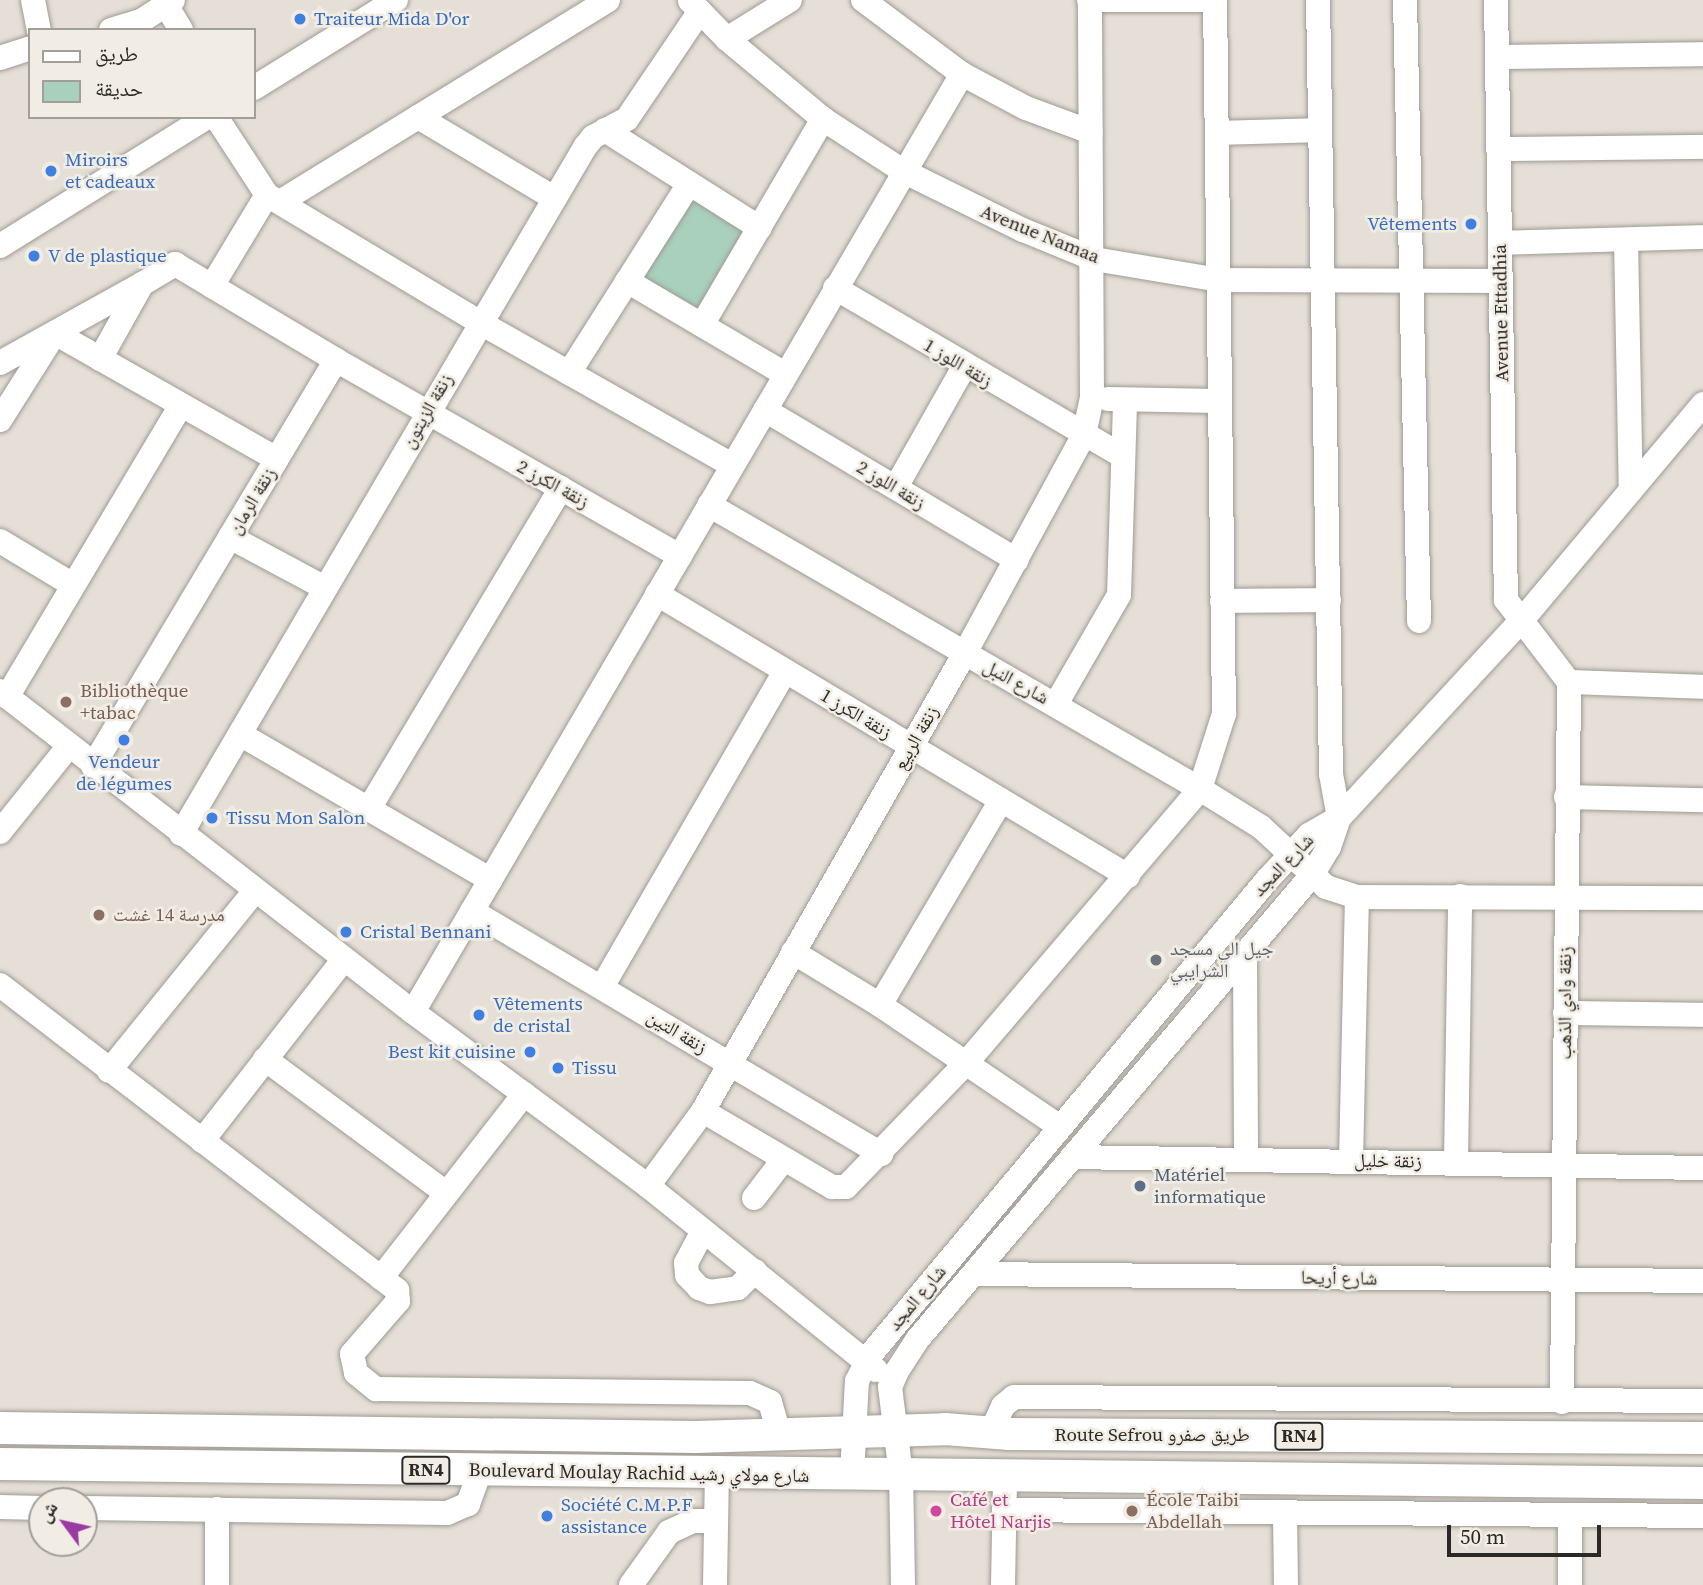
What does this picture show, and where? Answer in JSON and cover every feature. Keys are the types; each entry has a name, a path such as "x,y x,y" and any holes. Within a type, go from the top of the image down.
{"main road":[{"name":"Boulevard Moulay Rachid شارع مولاي رشيد","path":"0,1429 695,1437 896,1430"},
{"name":"Route Sefrou طريق صفرو","path":"896,1430 1703,1438"},
{"name":"Boulevard Moulay Rachid شارع مولاي رشيد","path":"0,1464 901,1475"},
{"name":"RN4","path":"901,1475 1703,1483"}],"street":[{"path":"33,0 39,28"},
{"path":"256,87 396,0"},
{"path":"212,286 274,199 418,117 608,0"},
{"path":"727,39 790,0"},
{"path":"863,0 962,74 1026,108 1091,132"},
{"path":"703,1111 840,1189 881,1154 967,1062 1200,789 1224,714 1219,133 1215,0 1090,0"},
{"name":"زنقة الربيع","path":"648,1186 703,1111 965,653 1084,435 1092,398 1094,259 1090,0"},
{"path":"1318,0 1331,774 1339,818"},
{"path":"1405,0 1419,621"},
{"name":"Avenue Ettadhia","path":"1496,0 1506,600 1522,620"},
{"path":"118,28 141,21 167,2 180,28"},
{"name":"Avenue Namaa","path":"695,5 727,39 823,119 903,171 1023,230 1094,259 1219,280 1500,281"},
{"name":"زنقة الزيتون","path":"181,834 479,322 585,147 605,130 627,119 695,5"},
{"path":"0,58 28,49"},
{"path":"1497,57 1703,54"},
{"path":"412,1012 962,74"},
{"path":"418,117 555,198"},
{"path":"0,246 204,119"},
{"path":"217,119 274,199 479,322 732,466"},
{"path":"702,325 823,119"},
{"path":"605,130 760,228"},
{"path":"1219,133 1320,130"},
{"path":"1498,149 1703,147"},
{"path":"569,373 689,184"},
{"path":"1500,243 1703,237"},
{"path":"1626,240 1630,490"},
{"path":"0,363 176,264 336,360"},
{"path":"627,281 785,374"},
{"path":"100,359 142,284"},
{"name":"زنقة اللوز 1","path":"835,288 964,367 1124,456"},
{"path":"55,333 180,407 277,459"},
{"path":"0,420 55,333"},
{"name":"زنقة الكرز 2","path":"336,360 680,556"},
{"name":"زنقة الرمان","path":"93,766 336,360"},
{"path":"896,488 964,367"},
{"path":"1092,398 1220,401"},
{"path":"1056,704 1119,595 1125,400"},
{"path":"1339,818 1522,620 1703,404"},
{"path":"180,407 73,585 3,694 412,1012 648,1186 864,1362 892,1379 901,1475 903,1585"},
{"name":"زنقة اللوز 2","path":"765,410 1017,560"},
{"path":"370,807 561,488"},
{"name":"شارع النبل","path":"709,505 1200,789 1261,827 1326,887 1357,897 1565,895 1703,898"},
{"path":"230,537 325,589"},
{"path":"0,541 73,585"},
{"name":"زنقة الكرز 1","path":"657,594 1128,876"},
{"path":"1222,601 1329,600"},
{"path":"1522,620 1569,682 1703,687"},
{"path":"602,987 785,671"},
{"name":"زنقة وادي الذهب","path":"1562,1402 1569,682"},
{"path":"240,734 370,807 491,880"},
{"path":"0,832 69,746"},
{"path":"1566,797 1703,800"},
{"path":"880,1004 1001,800"},
{"name":"شارع المجد","path":"852,1475 851,1431 857,1381 864,1362 1059,1126 1290,854 1309,835 1339,818"},
{"name":"شارع المجد","path":"892,1379 916,1340 975,1274 1312,875 1329,847 1339,818"},
{"path":"109,1071 255,891"},
{"path":"1456,1162 1460,896"},
{"path":"1351,1160 1357,897"},
{"name":"زنقة التين","path":"472,911 881,1154"},
{"path":"793,952 880,1004 1059,1126"},
{"path":"1245,956 1247,1160"},
{"path":"202,1141 344,959"},
{"path":"0,985 400,1295 352,1354 352,1365 376,1389 750,1393 770,1402 779,1434"},
{"path":"1565,1013 1703,1015"},
{"path":"265,1059 446,1193"},
{"path":"381,1278 524,1094"},
{"name":"زنقة خليل","path":"1072,1157 1703,1168"},
{"path":"754,1198 784,1159"},
{"path":"703,1231 686,1263 687,1275 699,1288 709,1292 738,1288 755,1271"},
{"name":"شارع أريحا","path":"975,1274 1703,1281"},
{"path":"991,1432 1003,1406 1014,1397 1703,1401"},
{"path":"98,1508 447,1513 468,1504 480,1471"},
{"path":"715,1585 718,1474"},
{"path":"1003,1585 1005,1478"},
{"path":"0,1507 28,1508"},
{"path":"217,1509 217,1585"},
{"path":"1004,1510 1285,1515 1703,1516"},
{"path":"1285,1515 1286,1585"},
{"path":"1570,1515 1570,1585"},
{"path":"631,1585 669,1532 692,1521 716,1521"}],"green space":[{"path":"690,185 758,227 700,320 632,277"}],"place":[{"name":"Traiteur Mida D'or","path":"300,19"},
{"name":"Miroirs et cadeaux","path":"51,171"},
{"name":"Vêtements","path":"1471,224"},
{"name":"V de plastique","path":"34,256"},
{"name":"Bibliothèque +tabac","path":"66,702"},
{"name":"Vendeur de légumes","path":"124,740"},
{"name":"Tissu Mon Salon","path":"212,818"},
{"name":"مدرسة 14 غشت","path":"99,915"},
{"name":"Cristal Bennani","path":"346,932"},
{"name":"جيل الي مسجد الشرايبي","path":"1156,960"},
{"name":"Vêtements de cristal","path":"479,1015"},
{"name":"Best kit cuisine","path":"530,1052"},
{"name":"Tissu","path":"558,1068"},
{"name":"Matériel informatique","path":"1140,1186"},
{"name":"Café et Hôtel Narjis","path":"936,1511"},
{"name":"École Taibi Abdellah","path":"1132,1511"},
{"name":"Société C.M.P.F assistance","path":"547,1516"}]}
